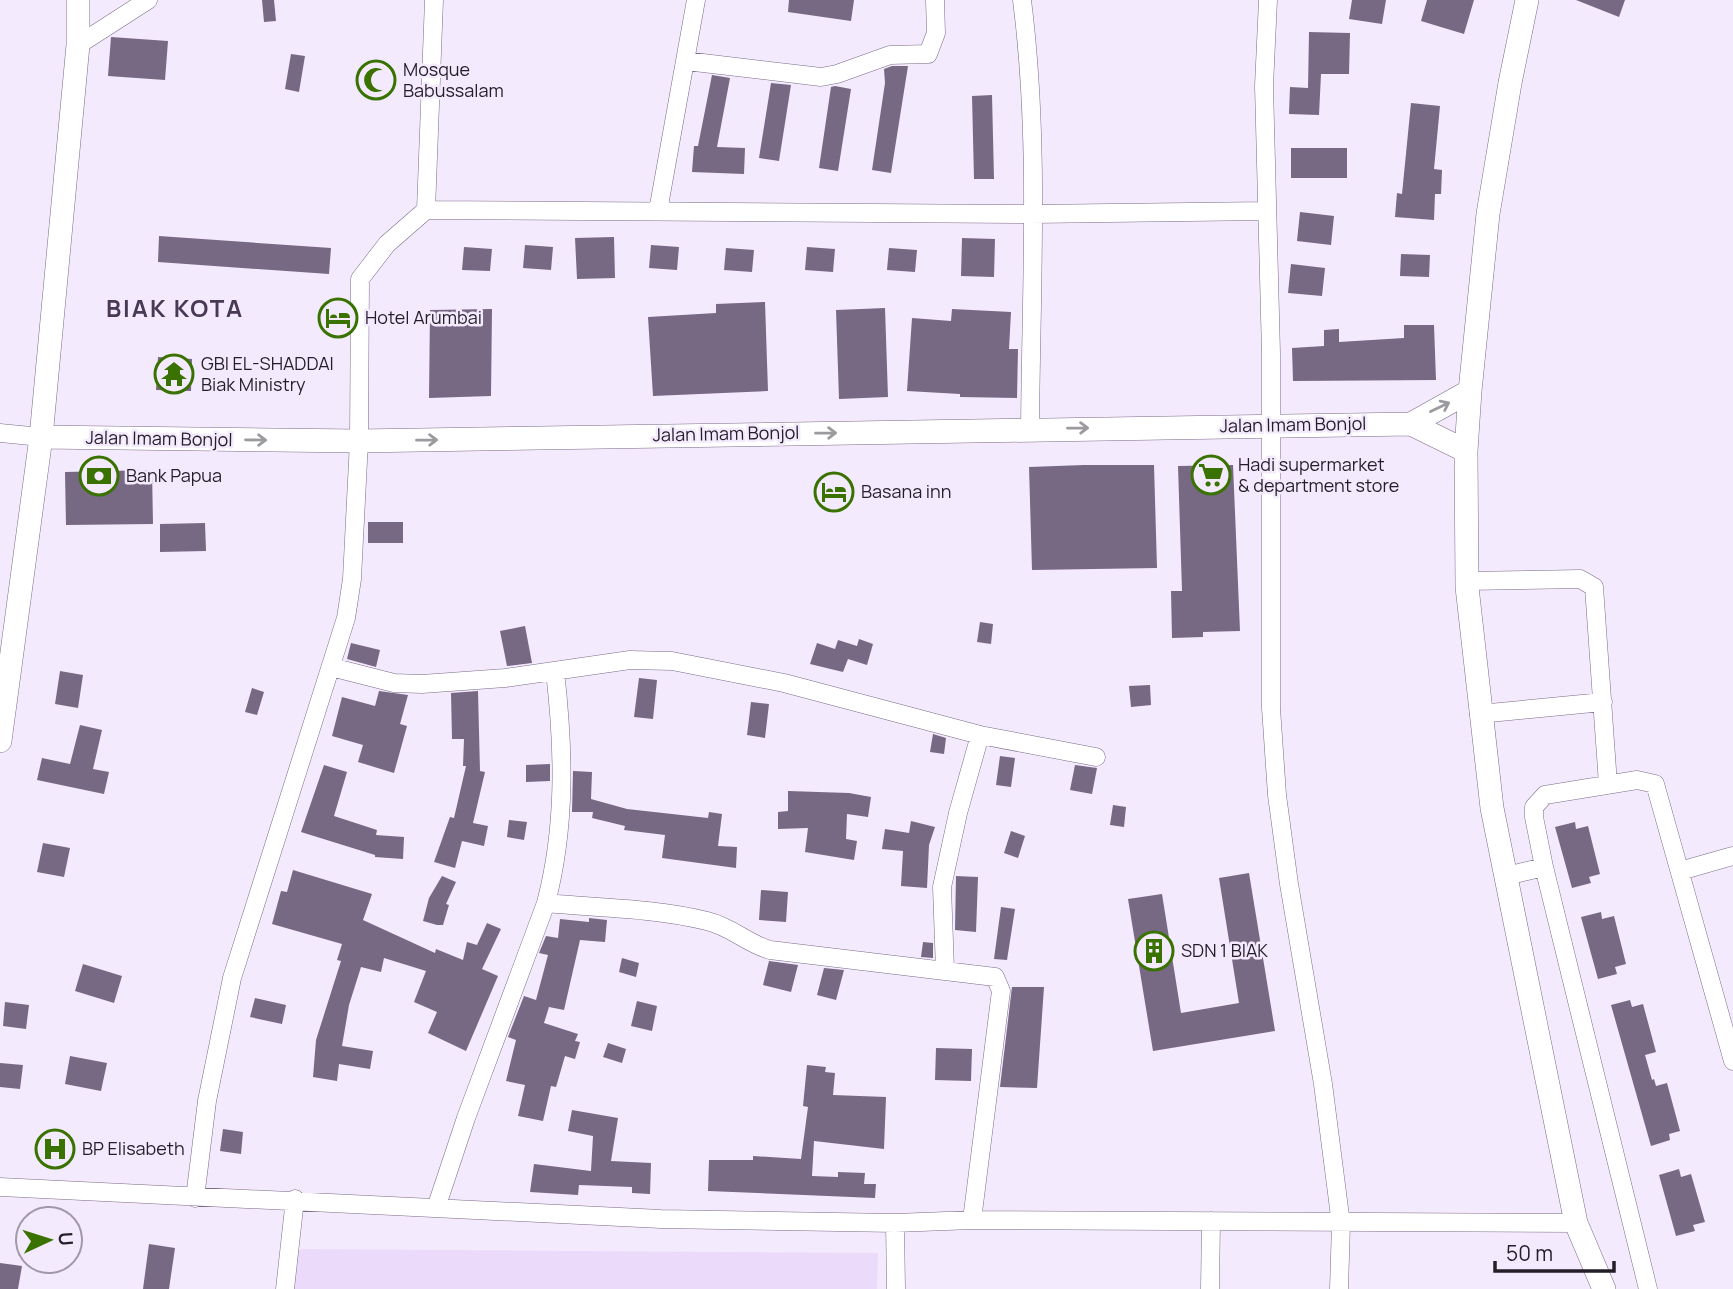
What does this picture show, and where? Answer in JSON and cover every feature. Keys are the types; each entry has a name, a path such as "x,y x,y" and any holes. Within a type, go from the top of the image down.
{"main road":[{"path":"0,741 41,437 78,45 78,0"},
{"path":"1527,0 1510,83 1489,214 1470,391 1466,451 1467,582 1479,714 1492,808 1576,1223 1604,1289"},
{"path":"1411,424 1470,391"},
{"path":"1411,424 1466,451"},
{"name":"Jalan Imam Bonjol","path":"41,437 359,441 1411,424"}],"street":[{"path":"78,45 148,0"},
{"path":"426,210 434,0"},
{"path":"658,211 696,0"},
{"path":"686,61 821,77 890,55 928,54 936,33 934,0"},
{"path":"1022,0 1029,85 1032,214 1030,429"},
{"path":"1268,0 1264,44 1271,353 1271,708 1277,795 1323,1084 1341,1224 1339,1289"},
{"path":"195,1198 206,1101 232,978 346,618 352,579 359,441 360,278 387,244 426,210 1032,214 1266,211"},
{"path":"0,433 41,437"},
{"path":"1467,582 1590,581 1596,596 1608,784"},
{"path":"331,667 394,683 422,684 555,671 630,660 672,661 784,684 980,735 1096,757"},
{"path":"436,1208 466,1118 546,903 559,835 563,764 555,671"},
{"path":"1479,714 1603,702"},
{"path":"945,970 942,915 944,877 980,735"},
{"path":"1648,1289 1544,867 1534,817 1539,800 1545,795 1637,780 1655,784 1733,1061"},
{"path":"1680,871 1733,856"},
{"path":"1506,876 1544,867"},
{"path":"546,903 676,915 727,926 758,947 770,950 995,977 1001,991 972,1220"},
{"path":"0,1187 195,1198 295,1199 661,1219 895,1223 972,1220 1341,1224 1576,1223"},
{"path":"285,1289 295,1199"},
{"path":"1210,1289 1212,1221"},
{"path":"895,1223 896,1289"}],"shaded area":[{"path":"297,1251 878,1253 877,1289 293,1289"}],"building":[{"path":"262,0 274,0 276,21 264,22"},
{"path":"789,0 854,0 851,21 788,12"},
{"path":"1352,0 1386,0 1382,24 1349,19"},
{"path":"1427,0 1474,0 1464,34 1421,21"},
{"path":"1576,0 1625,0 1619,17"},
{"path":"1309,32 1350,33 1349,74 1321,74 1319,115 1289,114 1290,87 1308,88"},
{"path":"111,37 168,41 165,80 108,76"},
{"path":"291,54 305,56 299,92 285,89"},
{"path":"908,66 891,173 872,170 885,83 884,69"},
{"path":"712,75 730,78 717,147 745,148 744,174 692,172 694,146 698,146"},
{"path":"771,83 791,85 779,161 759,158"},
{"path":"831,87 851,89 838,171 819,168"},
{"path":"992,95 994,179 974,179 972,96"},
{"path":"1411,103 1440,106 1434,169 1442,170 1441,194 1435,194 1434,220 1395,217 1397,193 1402,194"},
{"path":"1291,148 1347,148 1347,178 1291,178"},
{"path":"1300,212 1334,216 1331,245 1297,241"},
{"path":"159,236 331,248 329,274 158,262"},
{"path":"614,237 615,278 577,279 575,238"},
{"path":"962,238 995,239 994,277 961,276"},
{"path":"525,245 553,247 551,270 523,268"},
{"path":"651,245 679,247 677,270 649,268"},
{"path":"464,247 492,249 490,271 462,270"},
{"path":"807,247 835,249 833,272 805,270"},
{"path":"726,248 754,250 752,272 724,270"},
{"path":"889,248 917,250 915,272 887,270"},
{"path":"1401,254 1430,255 1429,277 1400,276"},
{"path":"1291,264 1325,268 1322,296 1288,293"},
{"path":"765,302 768,391 653,396 648,317 716,313 716,304"},
{"path":"885,308 888,397 839,399 836,310"},
{"path":"492,309 491,396 429,398 430,310"},
{"path":"952,309 1011,312 1009,349 1018,349 1017,398 960,397 960,394 907,391 912,318 951,321"},
{"path":"1404,325 1434,325 1436,380 1293,381 1292,348 1324,346 1324,330 1339,329 1339,342 1404,338"},
{"name":"GBI EL-SHADDAI Biak Ministry","path":"158,357 192,359 191,391 156,390"},
{"path":"1154,465 1157,568 1032,570 1029,467"},
{"path":"1233,465 1240,631 1203,632 1203,637 1172,638 1171,591 1182,591 1178,466"},
{"path":"152,470 153,524 66,525 65,472"},
{"path":"368,522 403,522 403,543 368,543"},
{"path":"205,523 206,551 160,552 160,524"},
{"path":"980,622 993,624 991,644 977,642"},
{"path":"525,626 532,663 507,666 500,631"},
{"path":"859,639 873,644 867,665 848,659 843,672 810,664 817,643 835,649 838,640 857,646"},
{"path":"351,643 380,650 376,667 347,659"},
{"path":"60,671 83,675 78,708 55,704"},
{"path":"639,678 657,680 653,719 634,717"},
{"path":"1150,685 1151,705 1131,707 1129,686"},
{"path":"252,688 264,692 257,715 245,712"},
{"path":"379,691 408,695 400,724 407,726 394,773 358,762 363,745 332,736 342,697 375,706"},
{"path":"478,691 480,771 485,772 473,823 488,826 484,846 462,841 455,868 434,862 450,817 454,818 466,766 463,766 464,739 452,739 451,693"},
{"path":"751,702 769,704 765,738 747,735"},
{"path":"80,725 102,730 93,769 109,772 104,794 37,780 42,758 70,764"},
{"path":"933,734 946,738 944,754 930,752"},
{"path":"1000,756 1015,758 1011,787 996,785"},
{"path":"550,764 550,781 526,782 526,765"},
{"path":"324,765 347,772 334,816 377,830 376,835 404,837 403,859 375,857 301,832"},
{"path":"1075,765 1097,768 1092,794 1070,790"},
{"path":"573,771 592,772 591,799 627,809 708,818 709,812 722,814 718,846 737,847 736,868 662,858 665,835 624,830 625,826 592,818 593,812 572,812"},
{"path":"788,791 849,793 871,797 868,817 847,814 846,839 857,841 854,860 805,852 808,828 778,829 778,812 788,811"},
{"path":"1113,805 1126,807 1124,827 1110,825"},
{"path":"509,820 527,822 524,840 507,837"},
{"path":"911,821 935,827 929,845 927,888 901,886 903,851 882,849 885,829 909,833"},
{"path":"1575,822 1576,829 1588,826 1600,874 1589,877 1591,883 1572,888 1555,827"},
{"path":"1011,831 1025,836 1018,858 1004,853"},
{"path":"43,843 70,848 64,877 37,872"},
{"path":"293,870 372,894 363,920 435,953 436,949 463,960 467,942 477,945 487,923 501,929 482,969 498,976 466,1051 428,1033 437,1012 414,1002 426,971 384,958 381,972 361,967 349,1005 342,1046 373,1051 370,1069 339,1064 337,1081 313,1077 316,1040 341,961 337,960 342,944 272,924 281,891 287,892"},
{"name":"SDN 1 BIAK","path":"1249,873 1275,1031 1153,1051 1128,899 1162,894 1181,1013 1239,1003 1219,878"},
{"path":"442,876 456,882 446,904 449,905 443,925 437,925 423,921 429,898"},
{"path":"956,876 978,877 976,932 955,930"},
{"path":"761,890 788,892 786,922 759,920"},
{"path":"1001,907 1015,909 1007,960 994,959"},
{"path":"1601,912 1602,919 1614,916 1626,964 1615,967 1617,974 1598,979 1581,917"},
{"path":"589,918 607,920 605,942 580,940 564,1010 549,1007 544,1023 578,1034 575,1041 580,1042 575,1059 565,1056 556,1087 551,1086 543,1121 518,1116 525,1085 506,1081 516,1040 508,1037 524,996 536,1000 548,955 539,953 546,936 558,938 560,919 589,922"},
{"path":"923,942 933,943 933,958 921,957"},
{"path":"622,958 639,963 636,977 619,972"},
{"path":"769,961 798,965 791,992 763,985"},
{"path":"83,964 122,976 114,1003 75,991"},
{"path":"824,968 844,970 836,1000 817,995"},
{"path":"1012,987 1044,987 1037,1088 1000,1087"},
{"path":"255,998 286,1005 282,1024 250,1017"},
{"path":"1630,1000 1632,1007 1643,1004 1656,1052 1645,1055 1652,1080 1654,1079 1656,1086 1667,1083 1680,1131 1669,1134 1670,1140 1651,1146 1611,1005"},
{"path":"637,1001 657,1006 652,1031 631,1026"},
{"path":"5,1002 29,1005 26,1029 3,1026"},
{"path":"608,1043 626,1049 622,1063 603,1057"},
{"path":"936,1048 972,1049 971,1081 935,1080"},
{"path":"70,1056 107,1063 101,1091 65,1084"},
{"path":"0,1063 23,1065 20,1089 0,1087"},
{"path":"807,1065 826,1067 825,1072 835,1073 833,1095 886,1097 884,1149 814,1141 812,1176 838,1177 838,1172 865,1173 864,1184 876,1184 875,1198 708,1191 709,1160 753,1160 753,1156 801,1159 808,1107 803,1106"},
{"path":"572,1110 618,1118 611,1161 651,1163 650,1194 632,1193 632,1187 579,1185 578,1195 530,1192 534,1164 591,1171 593,1136 568,1131"},
{"path":"223,1129 243,1132 241,1154 220,1151"},
{"path":"1679,1169 1681,1177 1691,1174 1705,1222 1693,1225 1695,1231 1676,1236 1659,1175"},
{"path":"149,1244 175,1248 169,1289 143,1289"},
{"path":"0,1263 14,1265 14,1275 20,1275 18,1289 0,1289"}],"place":[{"name":"Mosque Babussalam","path":"376,80"},
{"name":"Hotel Arumbai","path":"338,318"},
{"name":"GBI EL-SHADDAI Biak Ministry","path":"174,374"},
{"name":"Hadi supermarket & department store","path":"1211,475"},
{"name":"Bank Papua","path":"99,476"},
{"name":"Basana inn","path":"834,492"},
{"name":"SDN 1 BIAK","path":"1154,951"},
{"name":"BP Elisabeth","path":"55,1149"}],"district":[{"name":"BIAK KOTA","path":"175,309"}]}
